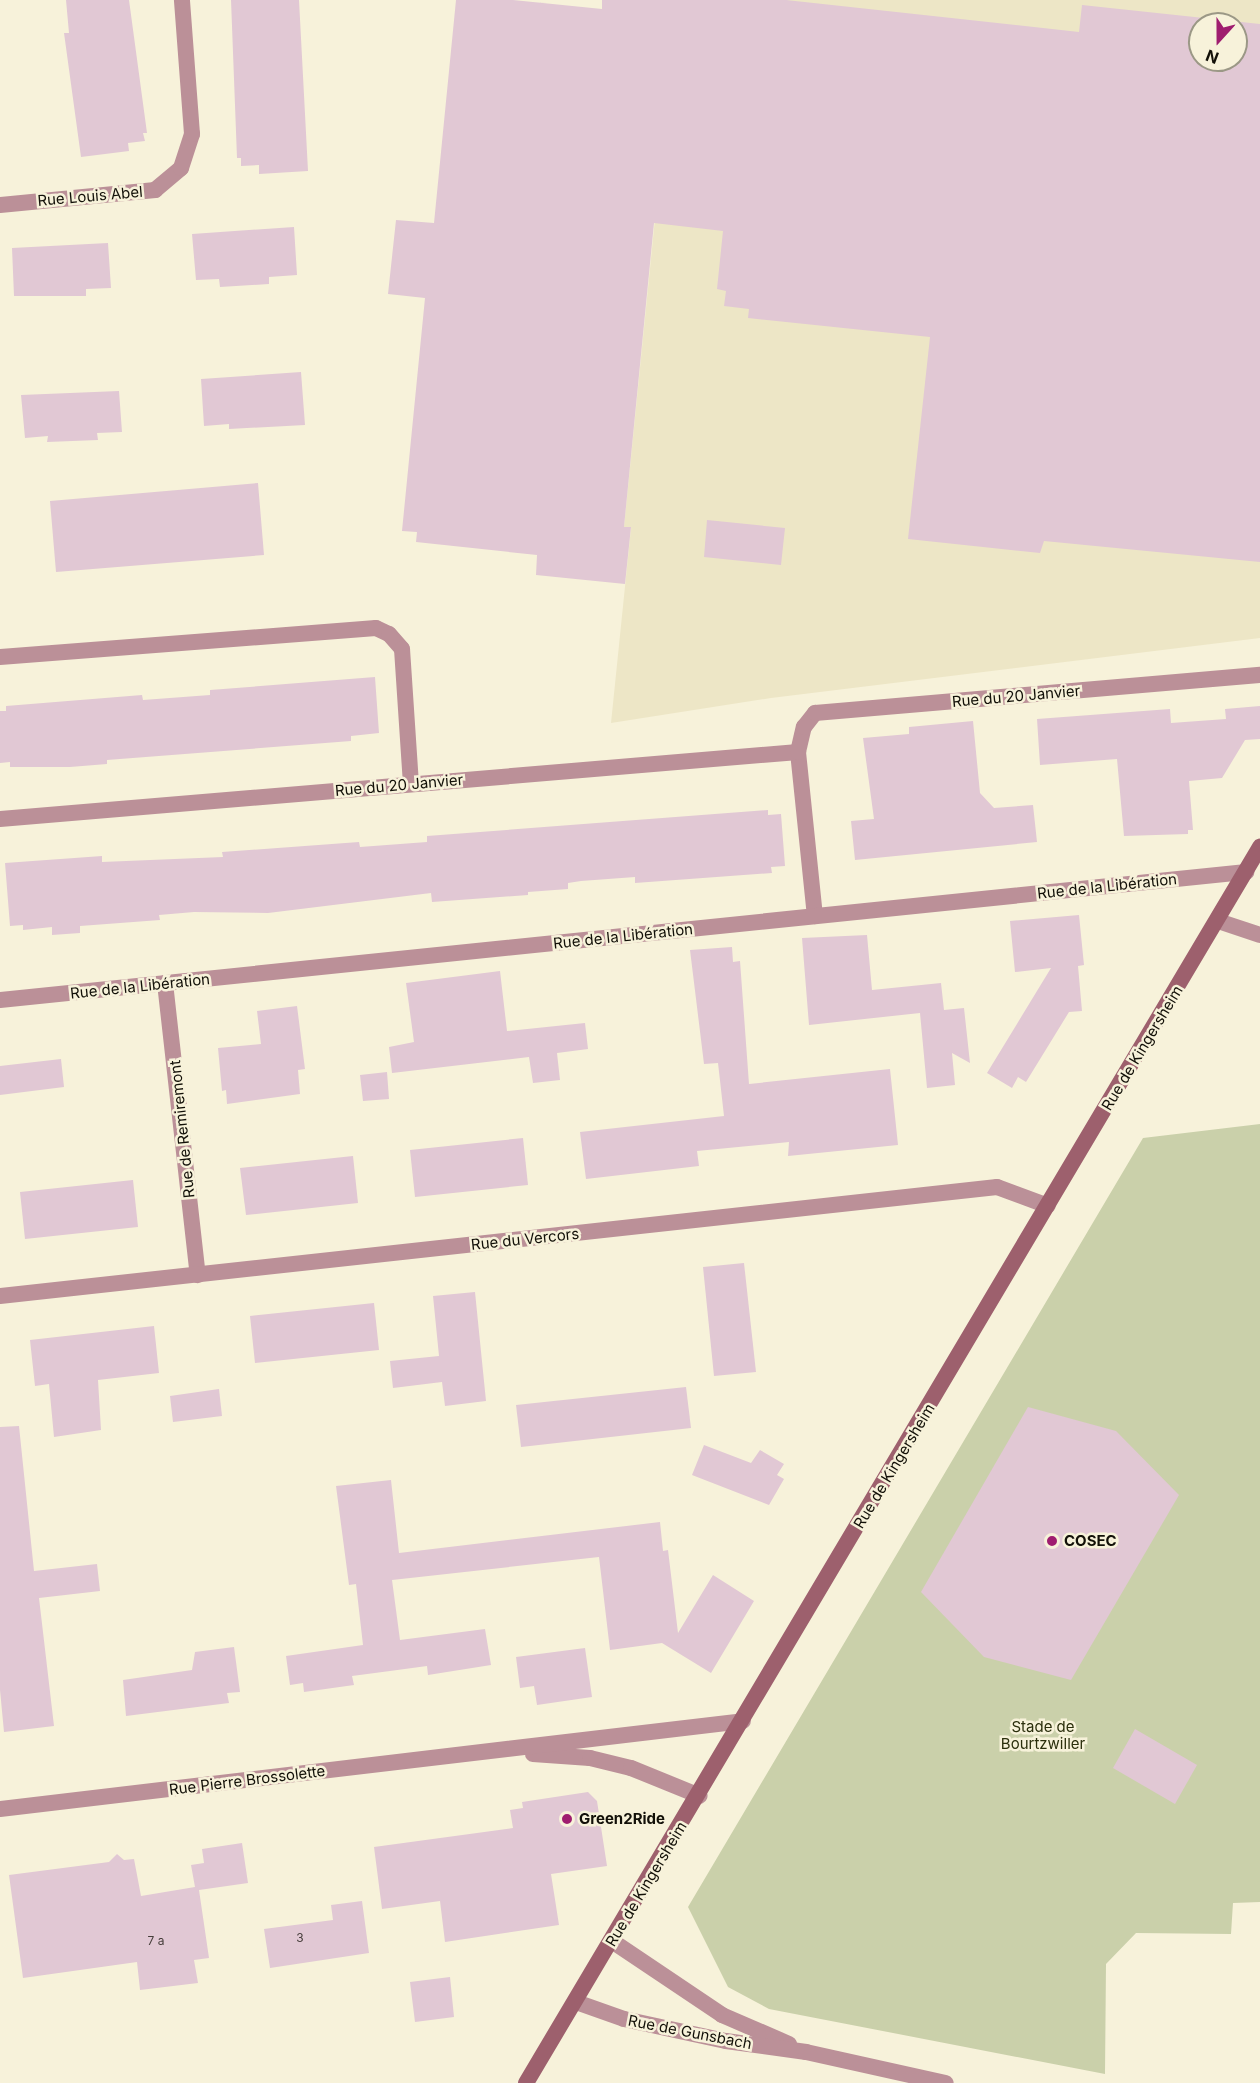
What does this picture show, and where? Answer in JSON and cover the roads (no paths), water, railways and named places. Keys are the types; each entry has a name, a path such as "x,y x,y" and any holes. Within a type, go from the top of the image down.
{"main road":[{"name":"Rue de Kingersheim","path":"526,2083 700,1796 1260,847"}],"street":[{"name":"Rue Louis Abel","path":"0,205 155,190 181,168 192,134 182,0"},
{"path":"0,657 376,628 389,634 402,649 411,783"},
{"name":"Rue du 20 Janvier","path":"815,916 798,752 804,727 815,713 1260,675"},
{"name":"Rue du 20 Janvier","path":"0,819 798,752"},
{"name":"Rue de la Libération","path":"0,1000 1246,872"},
{"path":"1218,921 1260,935"},
{"name":"Rue de Remiremont","path":"165,983 198,1275"},
{"name":"Rue du Vercors","path":"0,1296 997,1187 1048,1206"},
{"name":"Rue Pierre Brossolette","path":"0,1809 743,1721"},
{"name":"Rue Pierre Brossolette","path":"494,1751 590,1758 632,1768 700,1796"},
{"name":"Rue de Gunsbach","path":"612,1941 722,2015 806,2052"},
{"name":"Rue de Gunsbach","path":"576,2002 658,2026 806,2052 946,2083"}],"place":[{"name":"COSEC","path":"1052,1541"},
{"name":"Green2Ride","path":"567,1819"}],"park label":[{"name":"Stade de Bourtzwiller","path":"1043,1734"}]}
